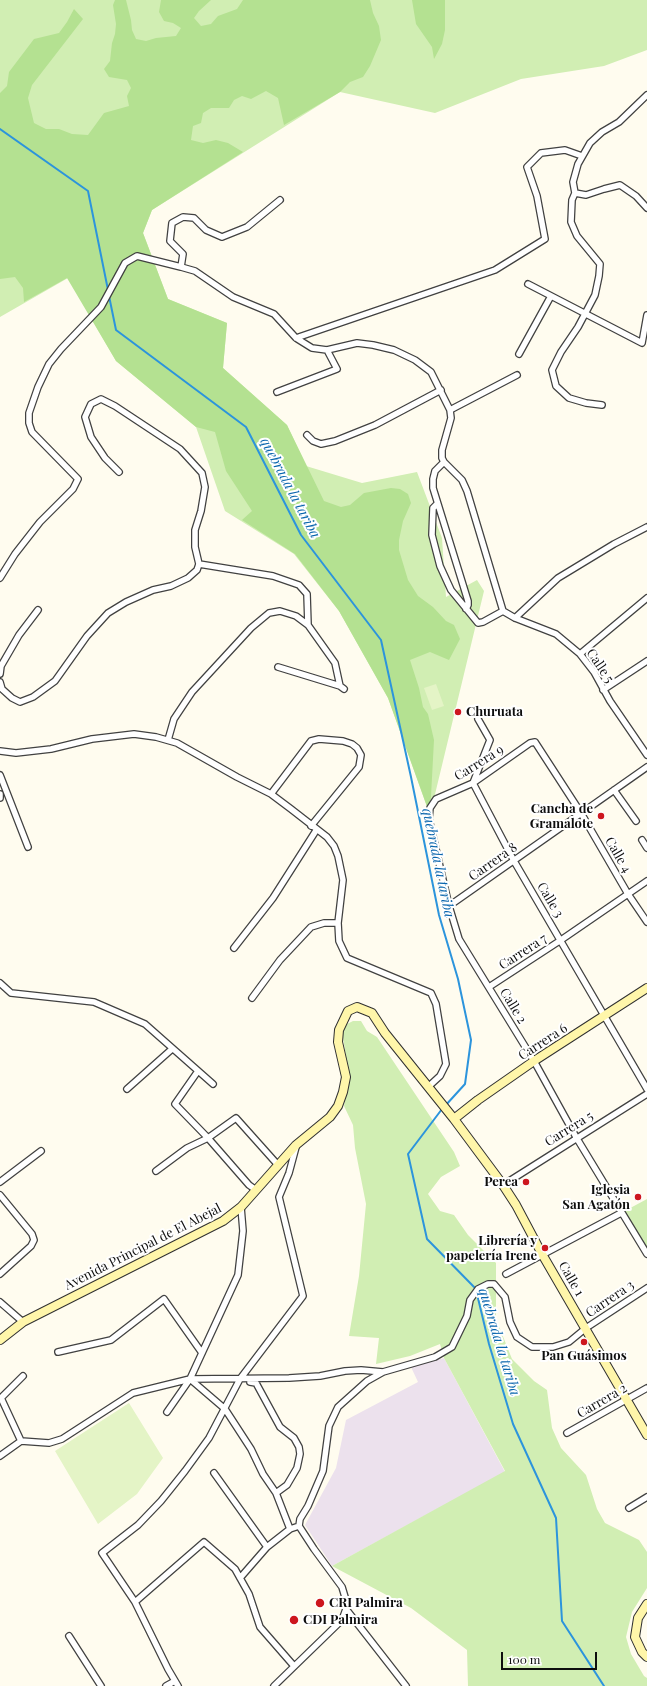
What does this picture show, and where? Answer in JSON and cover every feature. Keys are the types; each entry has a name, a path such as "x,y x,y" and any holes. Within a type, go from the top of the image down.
{"main road":[{"name":"Carrera 6","path":"454,1119 478,1100 534,1061 647,988"},
{"name":"Avenida Principal de El Abejal","path":"0,1340 23,1322 223,1221 241,1207 296,1145 330,1118 338,1106 346,1077 338,1042 339,1030 348,1011 357,1007 365,1009 372,1014 385,1033 454,1119"},
{"name":"Calle 1","path":"454,1119 516,1205 542,1254 647,1435"},
{"path":"647,1604 638,1618 635,1636 642,1652 647,1657"}],"street":[{"path":"602,405 586,404 569,398 556,386 552,370 585,314 594,295 600,264 577,236 571,222 572,200 575,193 573,182 578,164 590,143 602,132 619,122 647,95"},
{"path":"296,338 494,270 545,238 537,196 527,167 541,153 565,150 582,156"},
{"path":"575,193 586,195 620,185 636,196 647,208"},
{"path":"181,267 183,254 170,241 172,223 183,217 194,218 206,230 222,237 247,227 280,200"},
{"path":"0,578 15,554 40,522 73,489 78,479 32,432 29,423 29,413 38,387 49,364 60,349 101,307 125,262 137,256 195,271 233,297 274,314 296,338 312,348 327,350 357,343 373,345 394,350 415,360 431,372 450,410 451,418 442,450 444,462 462,480 467,490 503,611 480,623 475,620 451,590 443,574 437,556 431,526 433,508 437,504"},
{"path":"528,284 642,343 647,315"},
{"path":"519,354 551,296"},
{"path":"277,392 337,369 327,350"},
{"path":"450,410 517,375"},
{"path":"307,435 313,441 321,444 335,441 375,425 441,390"},
{"path":"0,682 2,689 12,698 20,702 33,697 55,681 87,636 108,613 126,602 152,590 171,586 188,578 197,570 199,564 195,547 195,530 201,511 205,487 202,473 180,449 121,410 101,399 91,404 85,417 91,437 105,458 119,472"},
{"path":"444,462 436,471 433,479 433,488 468,601 466,609"},
{"path":"514,617 558,578 614,544 647,527"},
{"path":"199,564 273,576 299,585 307,594 308,625"},
{"path":"580,654 647,598"},
{"path":"0,674 1,666 19,635 38,610"},
{"name":"Calle 5","path":"503,611 556,634 580,654 594,672 603,690 647,755"},
{"path":"168,740 174,719 192,692 251,628 269,613 280,612 296,616 308,625 335,663 342,687 278,666"},
{"path":"603,690 647,662"},
{"path":"473,783 490,740 478,719"},
{"path":"0,751 16,753 51,749 92,739 134,734 168,740 177,743 237,777 271,794 317,830 334,846 342,868 342,900 338,924 339,941 347,958 431,992 436,1004 446,1064 440,1076 428,1087"},
{"path":"271,794 311,741 319,739 343,741 352,744 361,755 359,767 311,826"},
{"name":"Carrera 9","path":"429,819 430,808 436,799 473,783 530,743"},
{"name":"Calle 4","path":"530,743 536,743 581,813 628,894 647,922"},
{"name":"Carrera 8","path":"449,906 647,767"},
{"path":"0,775 28,847"},
{"name":"Calle 3","path":"473,783 514,861 647,1089"},
{"path":"614,790 636,821"},
{"name":"Calle 2","path":"429,819 449,906 459,939 534,1061 576,1137 647,1254"},
{"path":"234,948 273,898 317,830"},
{"path":"642,840 647,848"},
{"name":"Carrera 7","path":"489,988 647,881"},
{"path":"252,998 280,960 310,927 324,923 338,924"},
{"path":"0,983 11,993 94,1002 145,1024 213,1084"},
{"path":"126,1089 172,1049"},
{"path":"198,1071 175,1104 208,1138 249,1185 256,1190"},
{"name":"Carrera 5","path":"503,1185 576,1137 647,1094"},
{"path":"156,1171 187,1148 208,1138 236,1118 278,1165"},
{"path":"166,1686 177,1683 135,1602 102,1553 138,1525 161,1501 209,1438 240,1379 302,1296 279,1197 289,1173 296,1145"},
{"path":"0,1182 41,1151"},
{"path":"0,1195 32,1234 34,1240 31,1246 0,1274"},
{"path":"168,1412 190,1379 228,1301 238,1275 243,1231 241,1207"},
{"path":"506,1274 621,1212"},
{"name":"Carrera 3","path":"383,1372 435,1357 452,1347 467,1316 470,1300 478,1290 488,1284 494,1284 505,1297 510,1322 517,1337 532,1347 553,1347 568,1342 586,1328 647,1288"},
{"path":"58,1352 111,1340 164,1299 202,1352"},
{"path":"0,1302 23,1322"},
{"path":"0,1456 21,1441 49,1443 62,1439 133,1393 190,1379 304,1377 345,1370 383,1372"},
{"path":"274,1686 342,1620 346,1609 342,1587 299,1526 300,1519 308,1506 323,1471 329,1426 338,1407 367,1382 383,1372"},
{"path":"21,1441 0,1398 23,1376"},
{"path":"190,1379 225,1409 251,1450 263,1474 276,1493 290,1529"},
{"path":"240,1379 256,1383 280,1427 294,1438 299,1447 300,1454 297,1468 287,1485 276,1493"},
{"name":"Carrera 2","path":"567,1433 647,1388"},
{"path":"214,1473 267,1547"},
{"path":"629,1508 647,1497"},
{"path":"240,1578 267,1547 290,1529 299,1526"},
{"path":"135,1602 204,1542 235,1569 249,1594 260,1627 294,1666"},
{"path":"346,1609 406,1686"},
{"path":"69,1636 101,1686"}],"shaded area":[{"path":"444,1358 505,1472 332,1566 305,1525 336,1468 346,1420 418,1382 411,1367"}],"green space":[{"path":"0,0 647,0 647,50 604,66 521,79 435,113 340,92 152,210 143,233 168,299 227,323 223,368 287,425 306,466 362,483 417,472 442,538 446,597 477,580 484,591 430,815 388,698 339,611 294,554 225,511 196,427 116,361 68,278 0,317"},
{"path":"115,0 126,0 132,30 136,39 146,41 156,38 176,36 181,28 173,23 164,21 159,12 161,0 211,0 194,18 201,26 211,24 218,16 237,9 243,0 370,0 373,13 379,26 381,40 370,66 363,77 350,82 340,92 284,125 278,98 266,91 251,99 242,96 234,100 229,108 211,108 203,113 201,123 193,126 191,140 203,143 216,140 228,143 243,152 152,210 143,233 168,299 227,323 223,368 287,425 324,501 341,507 350,505 364,493 391,488 400,489 408,494 411,503 403,521 399,540 399,550 408,580 418,596 433,607 446,621 454,625 460,639 449,660 430,652 410,660 419,688 423,707 428,714 434,740 430,815 388,698 339,611 295,554 242,520 252,511 226,471 215,432 196,427 116,361 67,278 24,302 23,288 15,277 0,279 0,93 7,86 9,72 34,39 59,33 74,9 83,19 32,85 28,98 34,123 46,129 59,129 72,134 88,135 104,113 129,106 127,96 131,88 127,80 109,77 104,69 110,61 112,43 115,34 116,24 113,5"},
{"path":"412,0 445,0 445,30 442,44 434,59 432,47 416,24"},
{"path":"436,684 444,706 432,710 424,688"},
{"path":"353,1021 361,1021 367,1031 377,1037 454,1152 460,1166 441,1177 428,1194 440,1211 454,1215 468,1235 496,1263 496,1319 512,1359 534,1381 547,1390 552,1428 561,1448 586,1475 597,1509 605,1523 639,1540 647,1552 647,1588 632,1612 626,1637 631,1654 644,1676 647,1678 647,1686 468,1686 467,1650 411,1608 332,1566 505,1471 444,1358 440,1344 410,1356 376,1364 379,1338 349,1336 359,1276 366,1204 355,1148 353,1125 344,1106 349,1077 342,1031 347,1024"},
{"path":"647,1199 647,1254 621,1213"},
{"path":"129,1403 163,1458 137,1494 98,1524 55,1451"}],"waterway":[{"name":"quebrada la tariba","path":"0,129 88,191 108,290"},
{"name":"quebrada la tariba","path":"109,296 116,330 246,427 301,535 381,640 439,915 458,979 471,1040 465,1084 445,1106"},
{"name":"quebrada la tariba","path":"442,1109 408,1154 427,1239 476,1289"},
{"name":"quebrada la tariba","path":"477,1294 489,1344 513,1424 556,1518 562,1621 604,1686"}],"place":[{"name":"Churuata","path":"458,712"},
{"name":"Cancha de Gramalote","path":"601,816"},
{"name":"Perea","path":"526,1182"},
{"name":"Iglesia San Agatón","path":"638,1197"},
{"name":"Librería y papelería Irene","path":"545,1248"},
{"name":"Pan Guásimos","path":"584,1342"},
{"name":"CRI Palmira","path":"320,1603"},
{"name":"CDI Palmira","path":"294,1620"}]}
